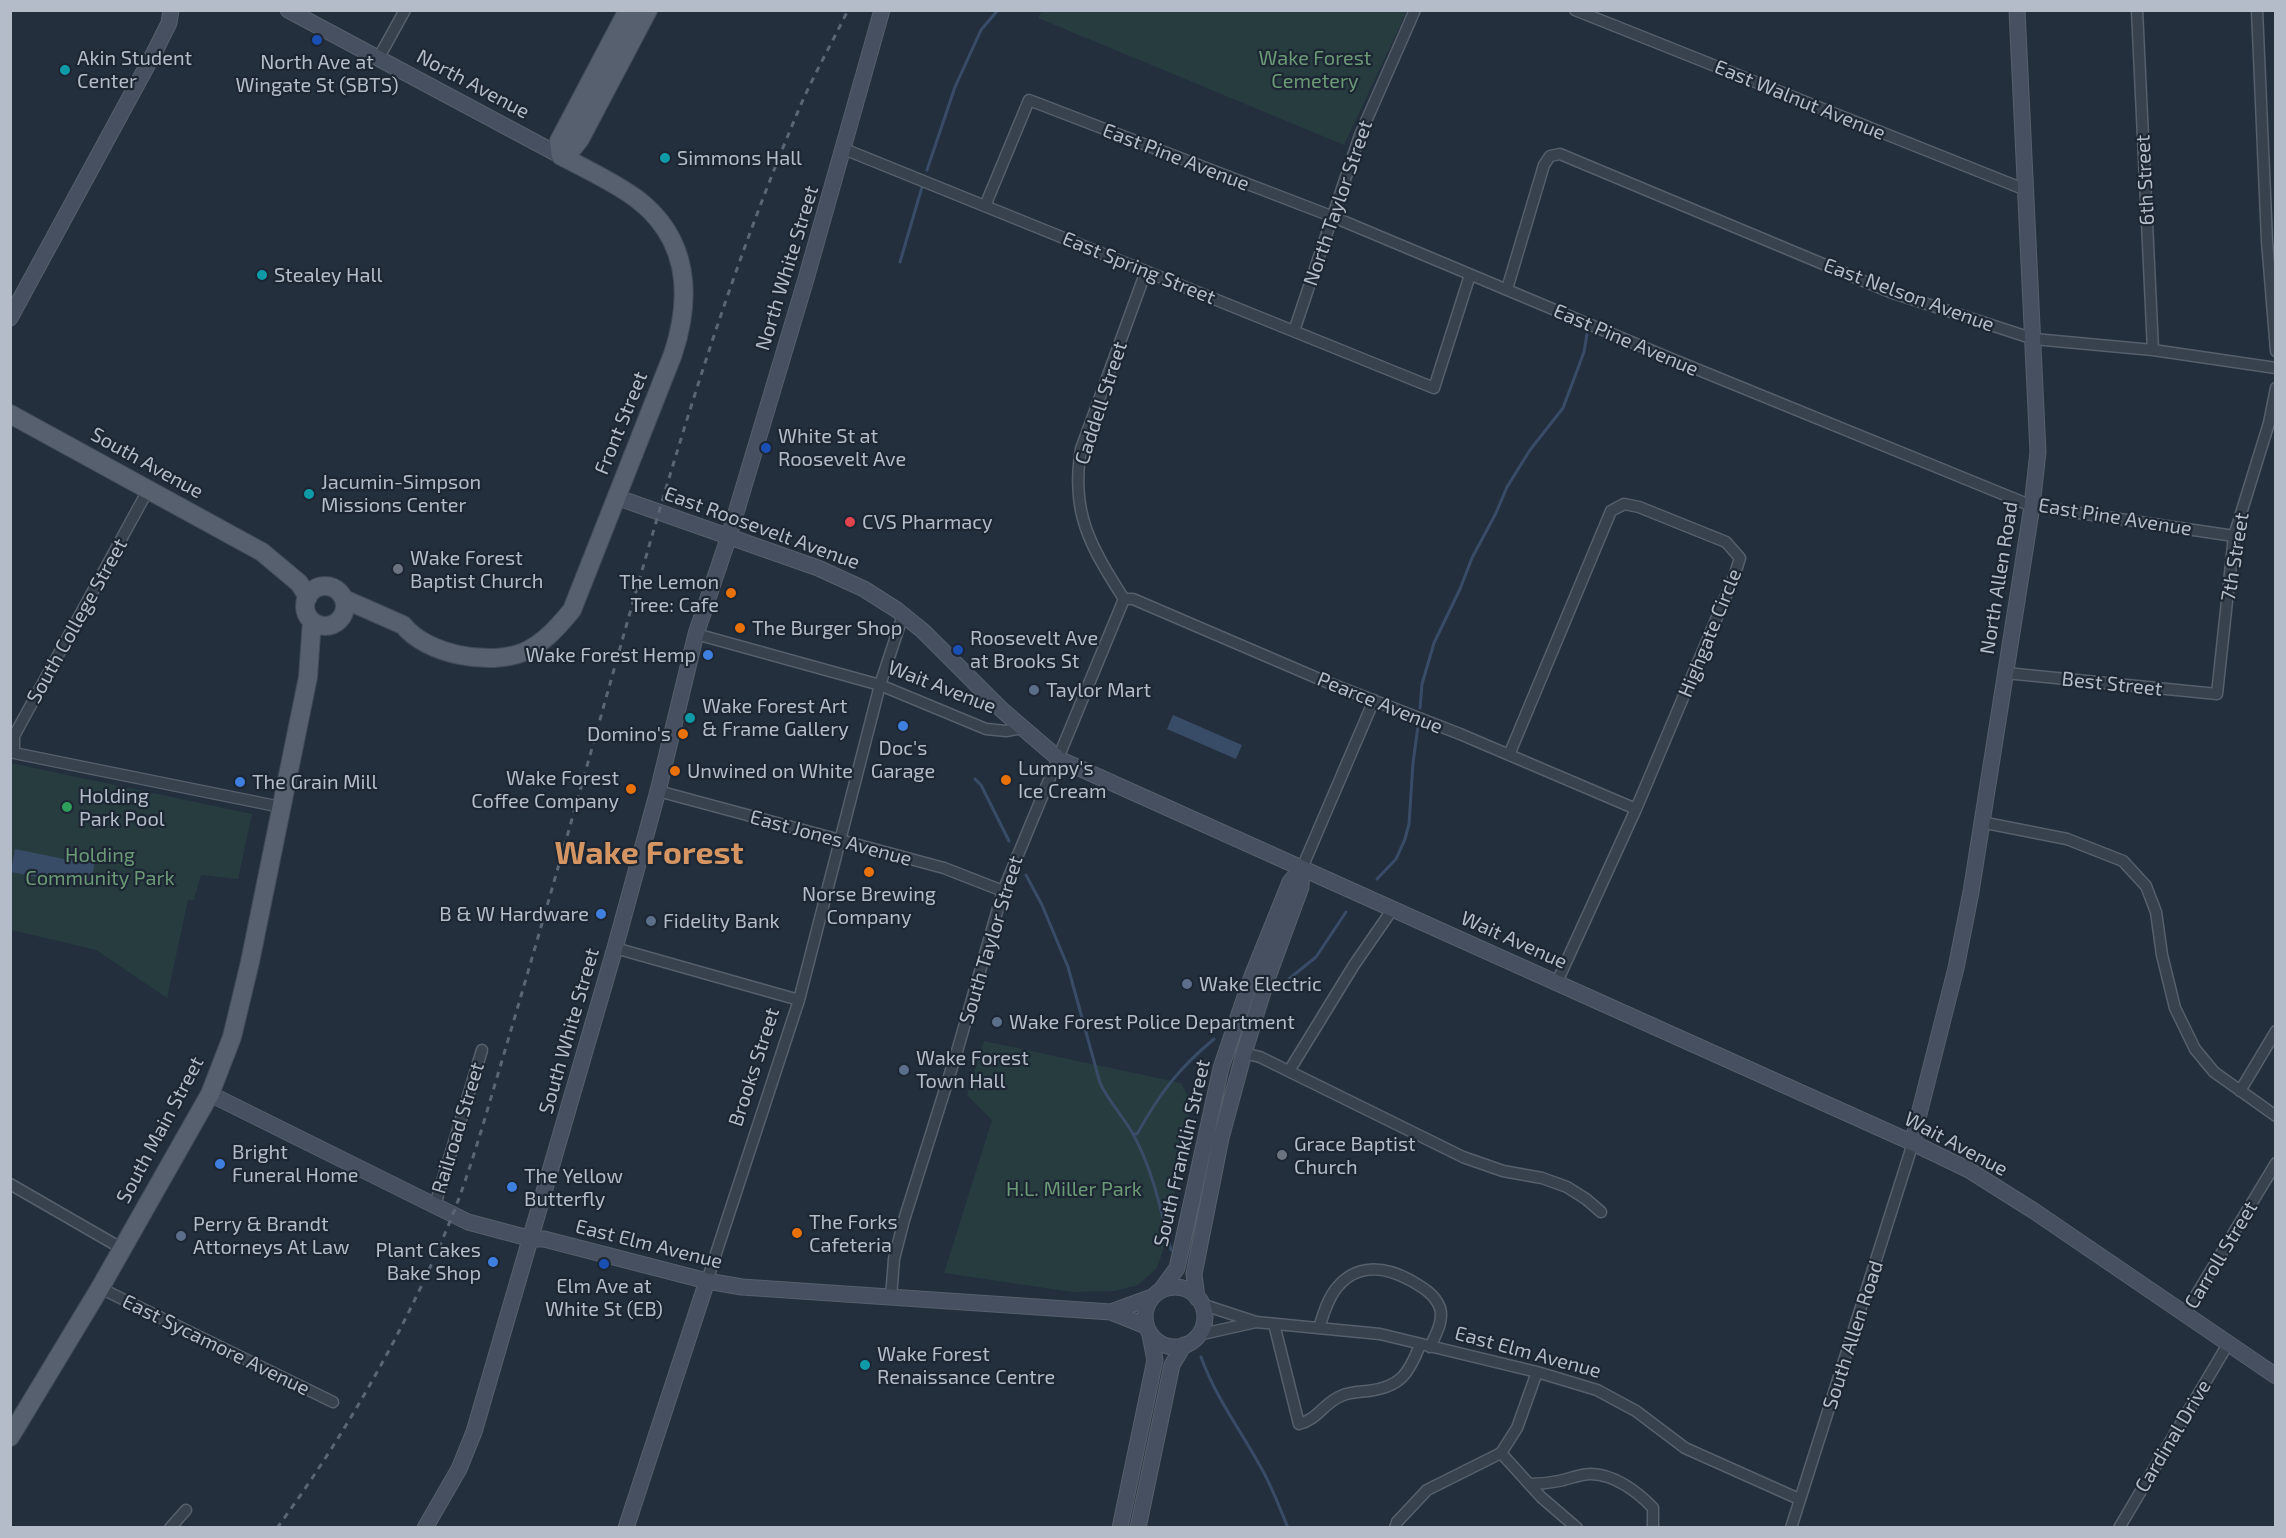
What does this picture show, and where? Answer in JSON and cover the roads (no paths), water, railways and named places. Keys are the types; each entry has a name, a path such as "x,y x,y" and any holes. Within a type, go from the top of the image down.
{"main road":[{"path":"628,10 559,141 561,156 573,148 580,139 648,10"},
{"name":"North Avenue","path":"561,156 636,198"},
{"name":"Front Street","path":"332,615 366,618 380,622 399,632 409,632 432,645 465,656 485,659 525,651 552,635 572,610 673,354 681,331 685,306 684,280 678,254 667,231 658,219 636,198"},
{"name":"South Avenue","path":"10,414 262,552 299,583 308,597"},
{"name":"South Avenue","path":"262,552 281,557 323,586 335,589 332,615"},
{"path":"323,586 314,590 308,597 306,611 332,615"},
{"name":"South Main Street","path":"10,1437 100,1288 210,1094 232,1037 308,677 332,615"}],"street":[{"path":"10,318 87,179 170,17 184,10"},
{"name":"North Avenue","path":"288,10 561,156"},
{"path":"378,59 405,10"},
{"name":"North White Street","path":"729,536 844,148 882,10"},
{"name":"North Taylor Street","path":"1294,331 1360,135 1415,10"},
{"name":"East Walnut Avenue","path":"1575,10 2026,190"},
{"name":"North Allen Road","path":"1913,1143 1956,968 2032,506 2039,429 2017,10"},
{"name":"6th Street","path":"2137,10 2153,350"},
{"path":"2258,10 2276,351"},
{"name":"East Pine Avenue","path":"985,206 1030,100 1331,216 1667,357 2032,506 2234,536"},
{"name":"East Spring Street","path":"844,148 1434,388 1470,275"},
{"name":"East Nelson Avenue","path":"1507,289 1544,165 1550,156 1560,154 1890,291 2034,339 2153,350 2276,368"},
{"name":"Caddell Street","path":"1124,599 1099,559 1086,532 1080,510 1078,469 1081,448 1146,271"},
{"name":"7th Street","path":"2217,694 2234,536 2270,423 2276,388"},
{"name":"South College Street","path":"148,490 14,736 14,753 281,807"},
{"name":"East Roosevelt Avenue","path":"616,497 840,577 872,593 903,615 1022,728"},
{"name":"Highgate Circle","path":"1509,755 1611,511 1624,504 1639,507 1726,542 1740,558 1734,577 1636,809 1557,982"},
{"name":"South White Street","path":"425,1527 468,1450 532,1239 615,948 658,791 696,634 729,536"},
{"path":"1059,759 1124,599"},
{"name":"Pearce Avenue","path":"1124,599 1133,599 1636,809"},
{"name":"Brooks Street","path":"626,1527 799,1000 879,685 903,615"},
{"name":"Wait Avenue","path":"696,634 879,685 986,729 1006,731 1022,728 1059,759 1913,1143 1969,1170 2034,1211 2276,1376"},
{"name":"Best Street","path":"2006,673 2217,694"},
{"path":"1302,868 1374,700"},
{"name":"South Taylor Street","path":"891,1298 894,1259 904,1220 977,984 1003,891 1059,759"},
{"name":"East Jones Avenue","path":"658,791 944,868 1003,891"},
{"path":"1981,822 2067,839 2123,861 2146,886 2156,912 2162,955 2175,1008 2195,1049 2214,1072 2276,1116"},
{"name":"South Franklin Street","path":"1199,1301 1194,1274 1221,1138 1266,982 1301,887 1302,868"},
{"name":"South Franklin Street","path":"1157,1294 1177,1268 1228,1045 1252,976 1290,882 1302,868"},
{"path":"1289,1071 1354,964 1392,910"},
{"path":"615,948 799,1000"},
{"path":"2240,1091 2276,1031"},
{"name":"Railroad Street","path":"435,1205 482,1050"},
{"path":"1244,1053 1260,1057 1463,1156 1503,1171 1542,1178 1567,1187 1601,1212"},
{"name":"East Elm Avenue","path":"210,1094 468,1222 532,1239 544,1239 707,1281 742,1287 1111,1312 1148,1330"},
{"name":"South Allen Road","path":"1791,1527 1913,1143"},
{"name":"Carroll Street","path":"2184,1315 2276,1163"},
{"path":"10,1184 121,1248"},
{"path":"1274,1324 1299,1424 1310,1420 1342,1395 1391,1386 1402,1379 1440,1323 1441,1309 1434,1296 1406,1278 1379,1268 1363,1270 1348,1278 1335,1289 1326,1306 1319,1328"},
{"path":"1120,1527 1155,1360 1148,1330 1146,1305 1157,1294 1171,1287 1182,1288 1199,1301 1205,1320 1198,1335 1184,1345 1172,1365 1138,1527"},
{"name":"East Sycamore Avenue","path":"100,1288 333,1402"},
{"name":"East Elm Avenue","path":"1111,1312 1157,1294"},
{"name":"East Elm Avenue","path":"1199,1301 1256,1322 1380,1334 1537,1372 1597,1390 1636,1411 1685,1448 1799,1499"},
{"name":"East Elm Avenue","path":"1198,1335 1256,1322"},
{"path":"1148,1330 1158,1342 1167,1346 1184,1345"},
{"name":"Cardinal Drive","path":"2119,1527 2228,1344"},
{"path":"1395,1527 1427,1490 1501,1453 1517,1428 1537,1372"},
{"path":"1501,1453 1558,1512 1577,1527"},
{"path":"1530,1484 1590,1474 1603,1475 1616,1480 1644,1498 1653,1508 1653,1527"},
{"path":"170,1527 186,1510"}],"water":[{"path":"1173,715 1242,745 1236,759 1167,729"},
{"path":"15,849 74,861 75,857 95,861 90,887 11,872"}],"waterway":[{"path":"927,170 955,87 981,30 998,10"},
{"path":"900,262 922,187"},
{"path":"1420,708 1422,684 1434,643 1507,487 1530,450 1563,408 1584,352 1588,328"},
{"path":"1377,879 1396,859 1405,839 1409,824 1418,726"},
{"path":"975,779 981,785 1009,841"},
{"path":"1026,875 1042,905 1068,967 1100,1083 1133,1134 1146,1162 1171,1250"},
{"path":"1284,983 1316,957 1346,912"},
{"path":"1133,1134 1137,1134 1162,1094 1180,1071 1214,1039"},
{"path":"1201,1357 1220,1399 1267,1479 1288,1528"}],"railway":[{"path":"277,1528 328,1454 375,1376 417,1296 460,1197 514,1019 668,483 726,300 794,121 848,10"}],"place":[{"name":"North Ave at Wingate St (SBTS)","path":"317,40"},
{"name":"Akin Student Center","path":"65,70"},
{"name":"Simmons Hall","path":"665,158"},
{"name":"Stealey Hall","path":"262,275"},
{"name":"White St at Roosevelt Ave","path":"766,448"},
{"name":"Jacumin-Simpson Missions Center","path":"309,494"},
{"name":"CVS Pharmacy","path":"850,522"},
{"name":"Wake Forest Baptist Church","path":"398,569"},
{"name":"The Lemon Tree: Cafe","path":"731,593"},
{"name":"The Burger Shop","path":"740,628"},
{"name":"Roosevelt Ave at Brooks St","path":"958,650"},
{"name":"Wake Forest Hemp","path":"708,655"},
{"name":"Taylor Mart","path":"1034,690"},
{"name":"Wake Forest Art & Frame Gallery","path":"690,718"},
{"name":"Doc's Garage","path":"903,726"},
{"name":"Domino's","path":"683,734"},
{"name":"Unwined on White","path":"675,771"},
{"name":"Lumpy's Ice Cream","path":"1006,780"},
{"name":"The Grain Mill","path":"240,782"},
{"name":"Wake Forest Coffee Company","path":"631,789"},
{"name":"Holding Park Pool","path":"67,807"},
{"name":"Norse Brewing Company","path":"869,872"},
{"name":"B & W Hardware","path":"601,914"},
{"name":"Fidelity Bank","path":"651,921"},
{"name":"Wake Electric","path":"1187,984"},
{"name":"Wake Forest Police Department","path":"997,1022"},
{"name":"Wake Forest Town Hall","path":"904,1070"},
{"name":"Grace Baptist Church","path":"1282,1155"},
{"name":"Bright Funeral Home","path":"220,1164"},
{"name":"The Yellow Butterfly","path":"512,1187"},
{"name":"The Forks Cafeteria","path":"797,1233"},
{"name":"Perry & Brandt Attorneys At Law","path":"181,1236"},
{"name":"Plant Cakes Bake Shop","path":"493,1262"},
{"name":"Elm Ave at White St (EB)","path":"604,1264"},
{"name":"Wake Forest Renaissance Centre","path":"865,1365"}],"district":[{"name":"Wake Forest","path":"649,853"}],"park label":[{"name":"Wake Forest Cemetery","path":"1315,70"},
{"name":"Holding Community Park","path":"100,866"},
{"name":"H.L. Miller Park","path":"1074,1189"}]}
